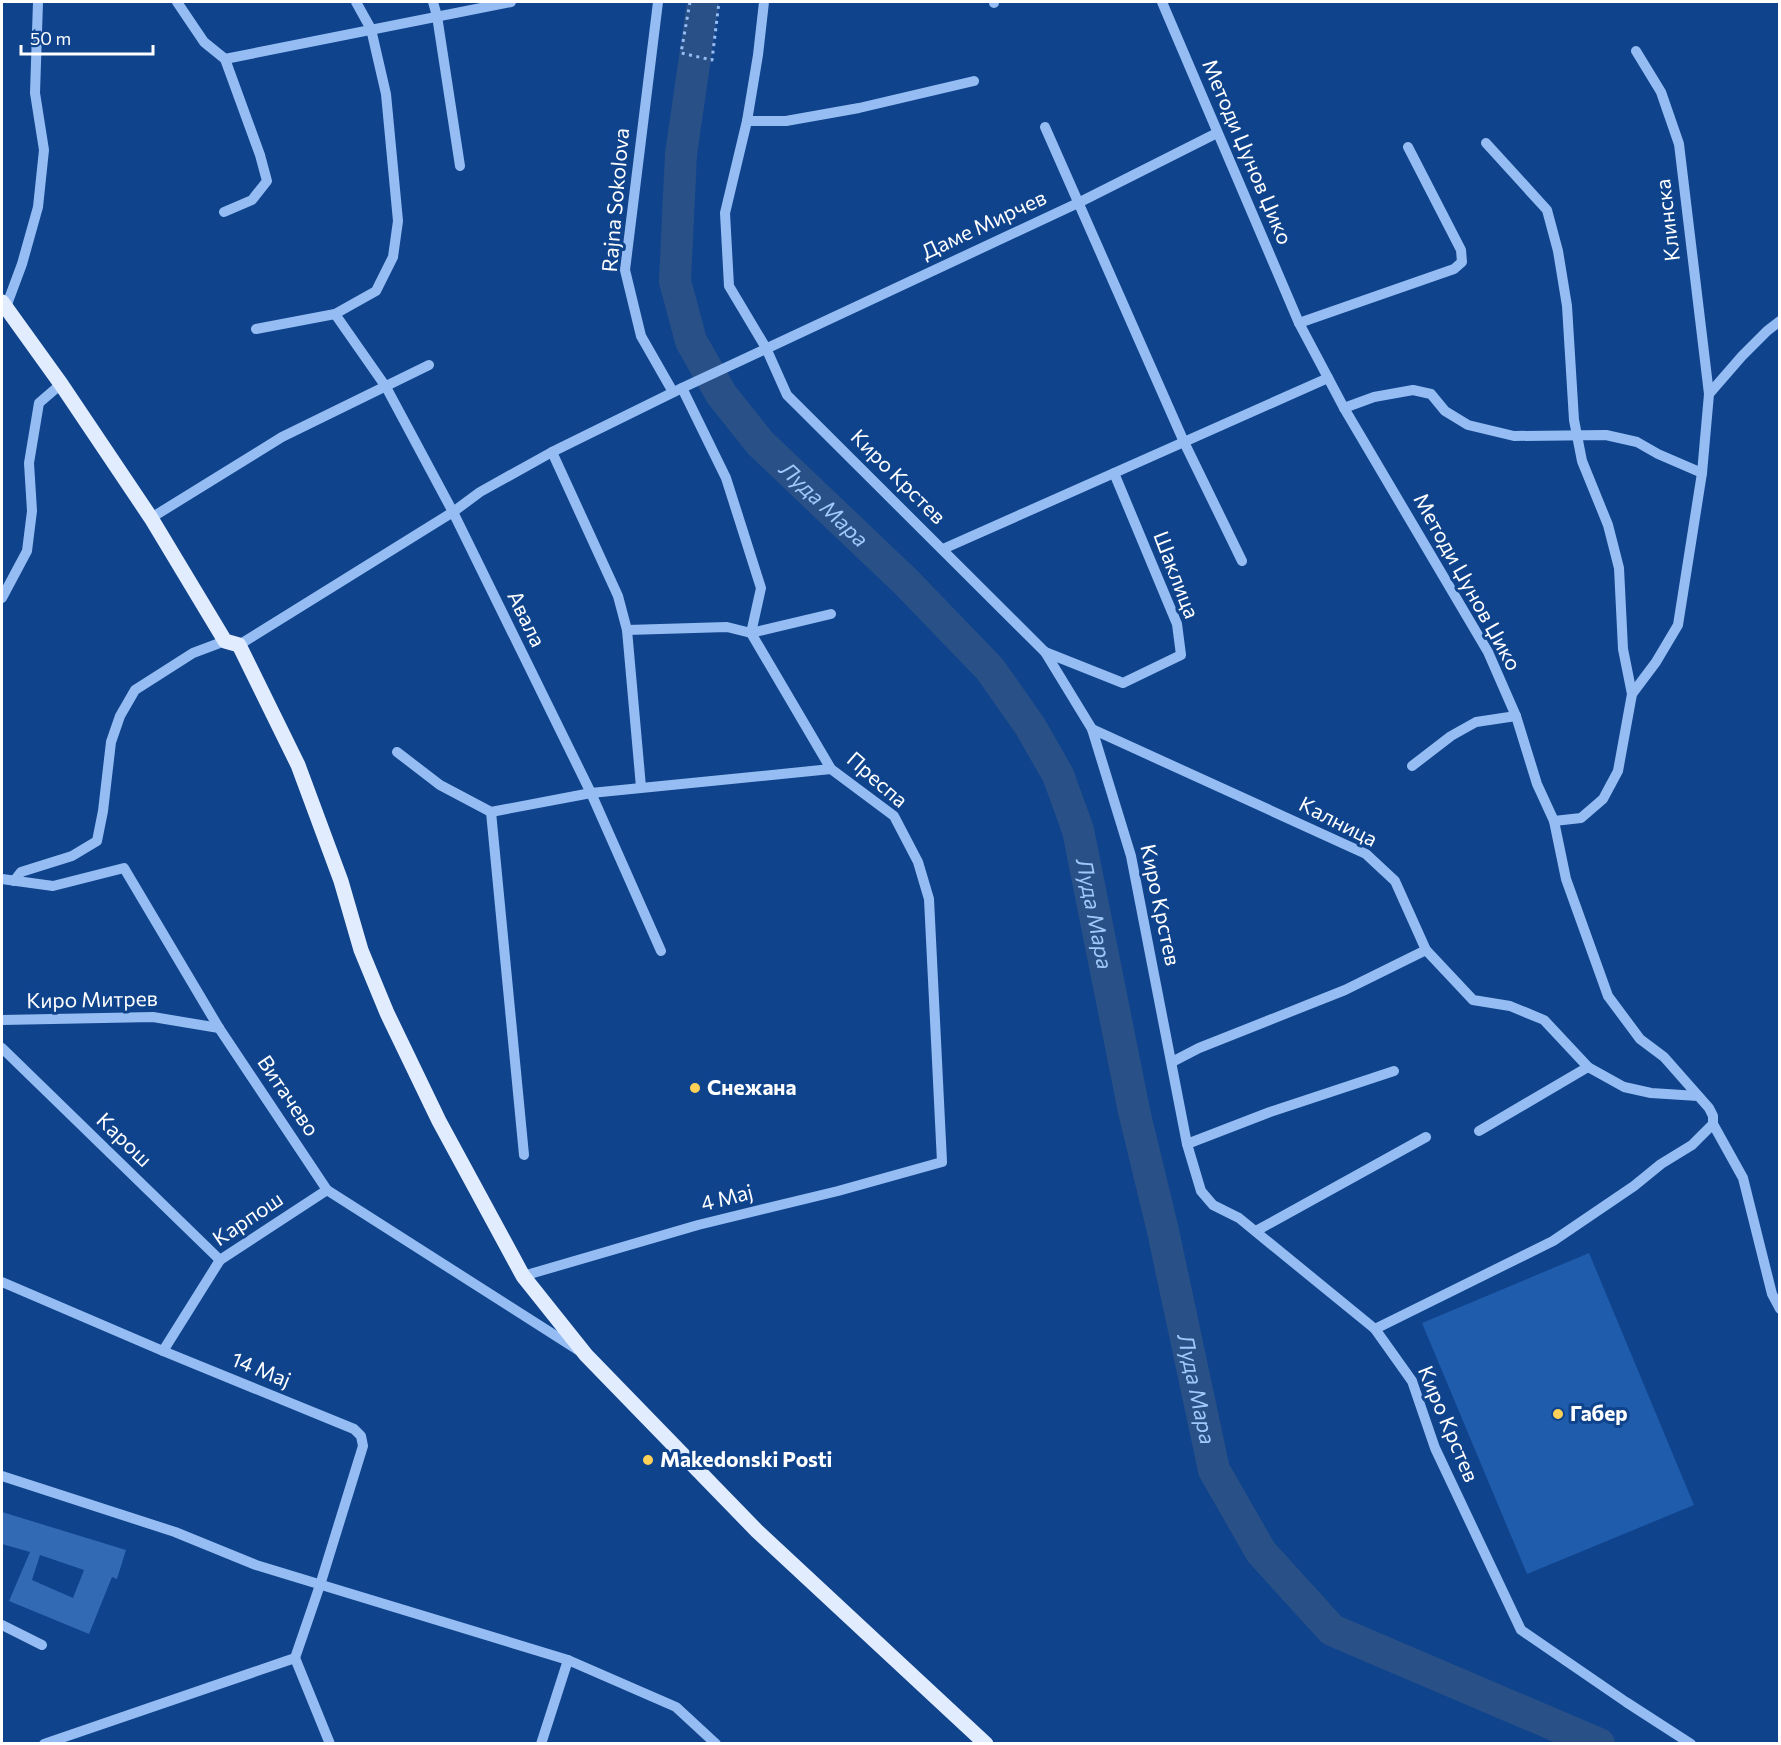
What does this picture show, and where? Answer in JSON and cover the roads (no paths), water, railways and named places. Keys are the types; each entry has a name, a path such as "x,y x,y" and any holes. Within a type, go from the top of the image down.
{"main road":[{"path":"4,304 61,384 232,643 298,765 341,881 361,950 387,1013 439,1121 523,1276 586,1355 757,1531 986,1743"}],"street":[{"path":"4,304 22,264 38,207 44,150 35,93 38,2"},
{"path":"177,2 204,42 225,59 260,155 267,181 252,200 224,212"},
{"path":"256,329 335,314 376,291 393,258 398,221 386,94 372,29 356,2"},
{"path":"432,2 437,16 460,166"},
{"path":"225,59 511,2"},
{"name":"Rajna Sokolova","path":"658,2 625,270 641,336 678,390"},
{"name":"Киро Крстев","path":"764,2 747,121 725,213 729,286 766,348 787,395 1045,652 1092,729 1131,856 1187,1144 1201,1191 1212,1205 1239,1218 1375,1329 1412,1382 1435,1448 1521,1630 1626,1702 1691,1743"},
{"name":"Методи Џунов Џико","path":"1162,2 1299,323 1344,408 1488,652 1516,716 1537,784 1554,821 1566,879 1608,996 1640,1039 1664,1057 1709,1108 1713,1116 1713,1124 1743,1178 1772,1294 1779,1309"},
{"name":"Клинска","path":"1636,51 1661,92 1679,144 1709,394"},
{"path":"747,121 786,121 859,108 974,81"},
{"path":"1045,128 1184,442 1242,561"},
{"name":"Даме Мирчев","path":"14,881 21,872 72,856 97,841 111,742 120,717 135,690 193,653 232,643 453,512 480,492 552,452 1217,134"},
{"path":"1486,143 1547,210 1558,251 1567,306 1574,420 1582,462 1608,525 1619,568 1623,649 1632,694 1618,771 1602,799 1581,818 1554,821"},
{"path":"1299,323 1454,269 1462,261 1461,250 1408,147"},
{"name":"Авала","path":"335,314 386,387 453,512 591,793 661,951"},
{"path":"1632,694 1656,662 1678,625 1702,473 1709,394 1758,339 1779,321"},
{"path":"151,518 282,437 429,365"},
{"path":"943,549 1328,378"},
{"path":"2,598 27,551 32,511 29,463 39,403 61,384"},
{"path":"678,390 726,478 761,588 751,633"},
{"path":"1344,408 1374,397 1413,390 1431,394 1445,411 1468,425 1514,436 1606,435 1637,441 1658,454 1702,473"},
{"path":"552,452 618,596 627,630 641,787"},
{"name":"Шаклица","path":"1045,652 1123,683 1181,655 1178,624 1114,473"},
{"path":"627,630 727,627 751,633 831,614"},
{"name":"Преспа","path":"751,633 831,769 894,816 918,862 929,899 942,1162"},
{"path":"1412,766 1451,736 1476,722 1516,716"},
{"name":"Калница","path":"1092,729 1366,854 1395,880 1426,950 1473,1000 1510,1005 1544,1020 1588,1067 1624,1087 1651,1093 1698,1096"},
{"path":"397,752 440,785 491,812 591,793 831,769"},
{"path":"491,812 524,1155"},
{"name":"Витачево","path":"2,879 53,886 124,868 219,1028 327,1190 586,1355"},
{"path":"1172,1062 1199,1048 1345,990 1426,950"},
{"name":"Киро Митрев","path":"2,1020 153,1017 219,1028"},
{"name":"Карош","path":"2,1048 220,1260"},
{"path":"1479,1131 1588,1067"},
{"path":"1187,1144 1270,1112 1394,1071"},
{"path":"1375,1329 1552,1241 1634,1186 1661,1164 1692,1145 1713,1124"},
{"path":"1256,1231 1426,1137"},
{"name":"4 Мај","path":"523,1276 698,1225 838,1191 942,1162"},
{"name":"Карпош","path":"163,1351 220,1260 327,1190"},
{"name":"14 Мај","path":"2,1282 354,1429 361,1436 363,1446 320,1585"},
{"path":"2,1476 175,1532 256,1565 568,1660 676,1707 716,1743"},
{"path":"320,1585 295,1658 330,1743"},
{"path":"2,1625 42,1645"},
{"path":"44,1743 295,1658"},
{"path":"541,1743 568,1660"}],"waterway":[{"name":"Луда Мара","path":"703,2 681,154 675,281 691,341 721,394 760,443 906,582 990,669 1030,726 1058,775 1078,830 1134,1111 1163,1231 1214,1470 1261,1552 1332,1630 1599,1744"}],"place":[{"name":"Снежана","path":"695,1088"},
{"name":"Габер","path":"1558,1414"},
{"name":"Makedonski Posti","path":"648,1460"}]}
